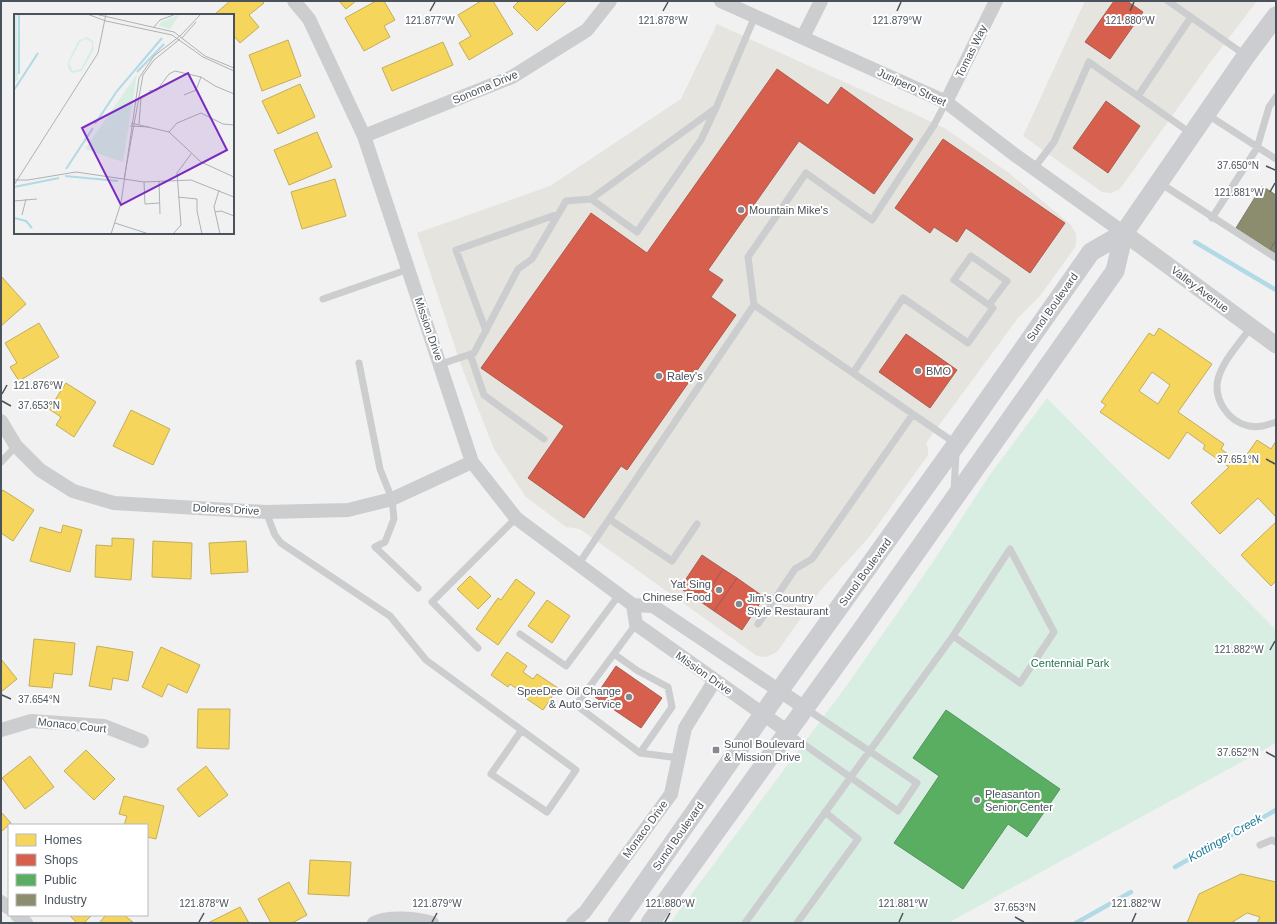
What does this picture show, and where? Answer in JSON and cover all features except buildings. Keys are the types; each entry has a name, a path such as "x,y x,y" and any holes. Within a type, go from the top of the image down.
{"main road":[{"name":"Sunol Boulevard","path":"650,923 788,732 1115,271 1124,233 1246,56 1276,16"},
{"name":"Sunol Boulevard","path":"617,923 1091,252 1124,233"}],"street":[{"name":"Mission Drive","path":"294,1 309,19 364,136 441,364 472,462 516,518 633,605"},
{"name":"Sonoma Drive","path":"364,136 512,77 586,30 610,1"},
{"name":"Junipero Street","path":"720,1 946,102 1124,233"},
{"path":"803,37 821,1"},
{"name":"Tomas Way","path":"946,102 996,1"},
{"name":"Valley Avenue","path":"1124,233 1276,345"},
{"name":"Dolores Drive","path":"1,421 16,446 40,470 73,491 114,503 266,512 348,510 392,499 472,462"},
{"path":"636,624 633,605 653,606 805,708"},
{"name":"Mission Drive","path":"636,624 788,732"},
{"name":"Monaco Drive","path":"573,923 585,912 671,794 685,728 715,680"},
{"name":"Monaco Court","path":"1,730 31,720 104,726 142,741"},
{"path":"18,916 26,923"},
{"path":"374,923 381,920 420,919 432,923"}],"lane":[{"path":"1168,1 1246,56"},
{"path":"591,199 637,232 701,140 755,16"},
{"path":"1138,96 1191,17"},
{"path":"1034,168 1054,142 1089,62 1192,135"},
{"path":"1212,218 1257,148 1269,107 1276,97"},
{"path":"578,565 754,306 748,257 806,173 872,220 934,125 946,102"},
{"path":"441,364 474,353 518,269 532,259 566,200 591,199 716,108"},
{"path":"1207,114 1276,159"},
{"path":"1159,182 1212,218 1276,258"},
{"path":"486,331 456,250 558,214"},
{"path":"853,373 904,298 968,343 993,308 989,306 954,280 971,256 1007,281 989,306"},
{"path":"323,299 409,269"},
{"path":"754,306 956,444 954,498"},
{"path":"1251,327 1223,366 1218,381 1218,396 1224,410 1235,420 1249,426 1264,426 1276,422"},
{"path":"470,354 484,395 544,439"},
{"path":"359,363 380,469 392,499 394,519 385,542 375,547 418,588"},
{"path":"758,624 795,568 812,559 913,414"},
{"path":"1,462 16,446"},
{"path":"266,512 275,535 281,543 390,616 426,660 576,770 547,812 491,774 521,731"},
{"path":"478,648 432,602 516,518"},
{"path":"609,519 672,561 697,524"},
{"path":"745,923 953,636 1010,549 1054,632 1020,683 953,636"},
{"path":"520,634 566,666 619,595"},
{"path":"636,624 576,705 640,753 679,758"},
{"path":"614,654 638,671 668,688 672,707 640,753"},
{"path":"788,732 898,811 917,783 805,708"},
{"path":"797,923 858,839 825,812"},
{"path":"1260,845 1272,840 1276,842"}],"shaded area":[{"path":"1085,1 1257,1 1212,60 1120,189 1111,193 1102,192 1023,136"},
{"path":"717,24 946,129 1009,173 1071,225 1076,234 1076,246 1040,296 1018,318 926,443 928,455 870,536 820,591 777,652 766,657 757,656 580,529 566,527 526,497 494,449 462,368 417,233 550,186 681,99"}],"green space":[{"name":"Centennial Park","path":"1047,398 1276,630 1276,743 948,923 670,923 847,685 933,562 989,476"}],"waterway":[{"path":"1195,242 1276,290"},
{"name":"Kottinger Creek","path":"1175,867 1276,810"},
{"name":"Kottinger Creek","path":"1076,923 1131,892"}],"place":[{"name":"Mountain Mike's","path":"741,210"},
{"name":"BMO","path":"918,371"},
{"name":"Raley's","path":"659,376"},
{"name":"Yat Sing Chinese Food","path":"719,590"},
{"name":"Jim's Country Style Restaurant","path":"739,604"},
{"name":"SpeeDee Oil Change & Auto Service","path":"629,697"},
{"name":"Sunol Boulevard & Mission Drive","path":"716,750"},
{"name":"Pleasanton Senior Center","path":"977,800"}]}
